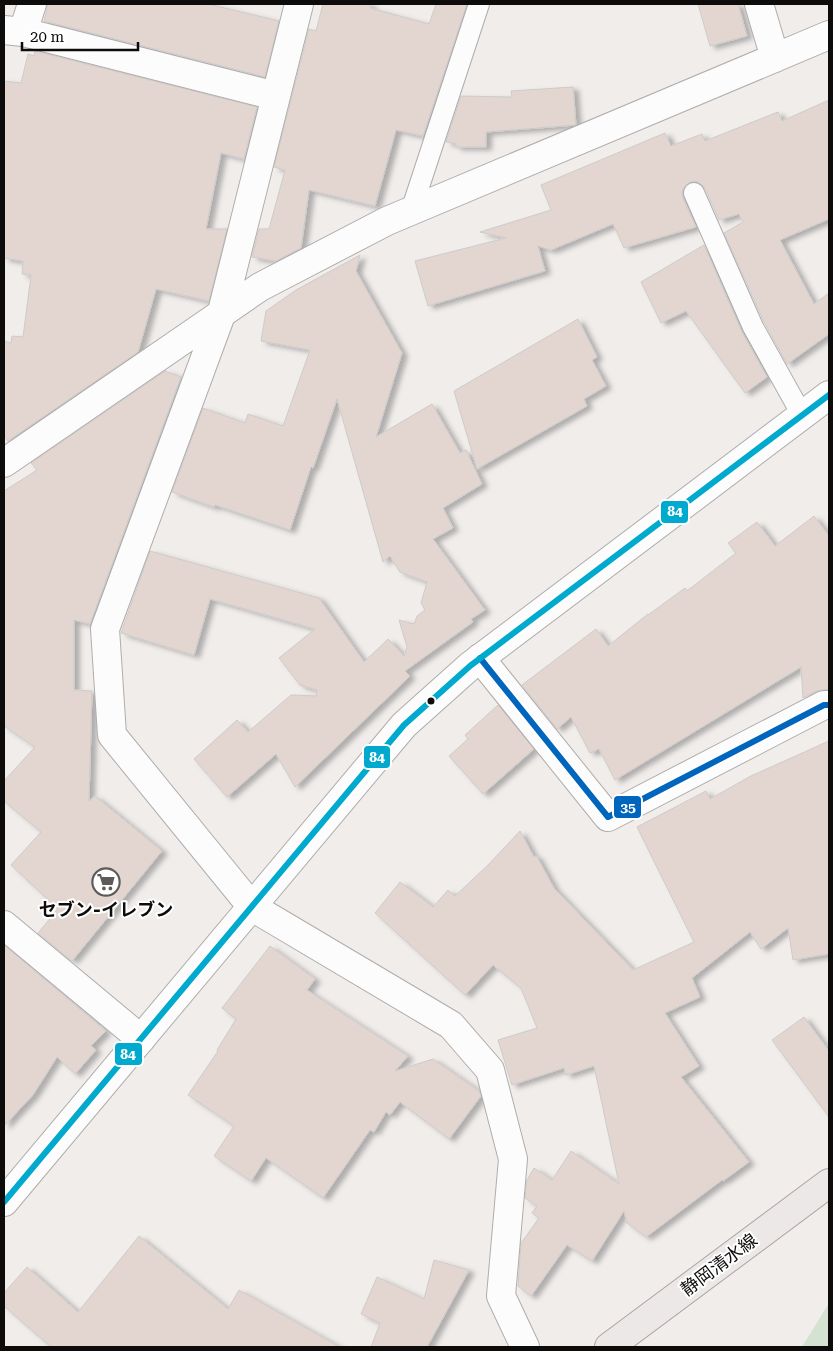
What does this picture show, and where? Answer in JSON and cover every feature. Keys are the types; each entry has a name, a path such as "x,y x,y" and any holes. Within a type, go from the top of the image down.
{"main road":[{"name":"静岡清水線","path":"608,1347 829,1183"}],"street":[{"path":"32,4 14,31 276,96"},
{"path":"299,4 222,312 105,629 112,734 252,907 451,1025 490,1070 512,1159 501,1296 525,1347"},
{"path":"759,4 775,58"},
{"path":"4,463 260,286 387,221 829,35"},
{"path":"4,1202 404,726 480,658 829,395"},
{"path":"480,658 608,817 829,705"},
{"path":"4,925 141,1039"}],"lane":[{"path":"411,211 479,4"},
{"path":"694,193 753,327 802,415"}],"green space":[{"path":"829,1303 829,1347 802,1347"}],"building":[{"path":"48,4 208,4 279,21 265,77 44,21"},
{"path":"323,4 371,4 370,8 429,24 436,4 467,4 423,136 396,130 375,206 309,190 301,248 276,261 252,257 259,229 269,229 285,170 274,167 309,29 316,31"},
{"path":"698,4 738,4 747,36 710,46"},
{"path":"35,51 257,107 244,159 221,153 206,229 227,229 209,301 156,289 138,352 8,441 4,436 4,341 11,343 12,336 23,337 31,275 22,274 23,261 4,258 4,81 21,83 28,54 34,56"},
{"path":"573,87 576,125 486,132 486,147 456,147 456,144 446,142 461,96 512,97 511,91"},
{"path":"829,100 829,219 780,240 814,304 829,293 829,334 787,364 764,322 724,233 743,222 739,214 719,220 705,188 696,181 690,182 682,192 696,227 624,248 613,224 551,250 538,246 545,271 428,306 415,261 506,238 480,232 551,210 541,185 665,133 671,146 702,134 705,141 778,112 782,121"},
{"path":"704,245 742,332 767,377 745,393 686,311 661,323 641,282"},
{"path":"360,255 356,271 402,353 376,437 432,404 460,453 466,450 482,484 443,508 453,528 433,539 485,610 471,619 473,622 405,671 410,676 295,787 276,754 227,797 194,759 237,720 248,732 291,695 316,696 317,690 300,685 279,658 315,629 210,599 194,655 121,633 150,551 319,598 364,662 388,639 404,656 407,647 399,620 414,624 417,616 425,610 421,603 427,582 400,572 390,556 383,562 337,399 313,468 311,467 290,530 172,492 203,408 245,423 248,414 283,426 310,350 261,341 266,311 296,290"},
{"path":"578,319 597,357 592,360 606,386 584,399 587,406 477,469 454,391"},
{"path":"165,371 181,377 90,624 74,620 74,690 92,691 89,801 95,796 162,851 72,961 38,933 58,909 11,865 41,832 4,801 4,781 35,747 4,726 4,491 37,470 31,463"},
{"path":"814,516 829,536 829,689 817,691 803,698 801,667 615,780 599,749 590,753 571,717 557,729 522,685 596,629 608,646 648,614 685,588 687,591 736,553 728,543 757,522 775,546"},
{"path":"498,705 534,749 483,794 449,756 468,739 465,735"},
{"path":"829,741 829,954 793,960 788,928 761,949 750,932 692,978 700,997 665,1013 699,1066 681,1077 749,1162 646,1237 627,1223 624,1211 592,1261 567,1245 531,1296 518,1286 521,1243 539,1218 532,1213 537,1206 525,1198 527,1180 534,1168 552,1180 571,1151 619,1184 594,1066 566,1075 564,1068 512,1085 498,1040 537,1028 521,988 493,965 465,995 375,913 400,882 433,907 448,890 455,896 520,831 554,888 633,970 694,942 637,827 706,791 710,799 751,776"},
{"path":"4,945 106,1031 91,1046 96,1050 75,1074 57,1057 33,1095 4,1126"},
{"path":"270,946 315,979 307,990 408,1056 395,1071 433,1059 479,1091 481,1096 449,1139 400,1102 390,1115 386,1112 374,1132 370,1130 323,1198 266,1158 251,1181 214,1156 234,1126 188,1095 218,1051 236,1019 222,1008"},
{"path":"804,1017 829,1051 829,1117 772,1040"},
{"path":"139,1236 228,1309 239,1290 340,1347 51,1347 4,1306 4,1293 27,1267 78,1312"},
{"path":"434,1260 469,1270 427,1347 371,1347 380,1323 361,1314 377,1277 424,1299"}],"transit line":[{"name":"84","path":"4,1202 404,725 470,666 829,395"},
{"name":"35","path":"480,658 608,817 824,705 829,705"}],"place":[{"name":"セブン-イレブン","path":"106,882"}]}
